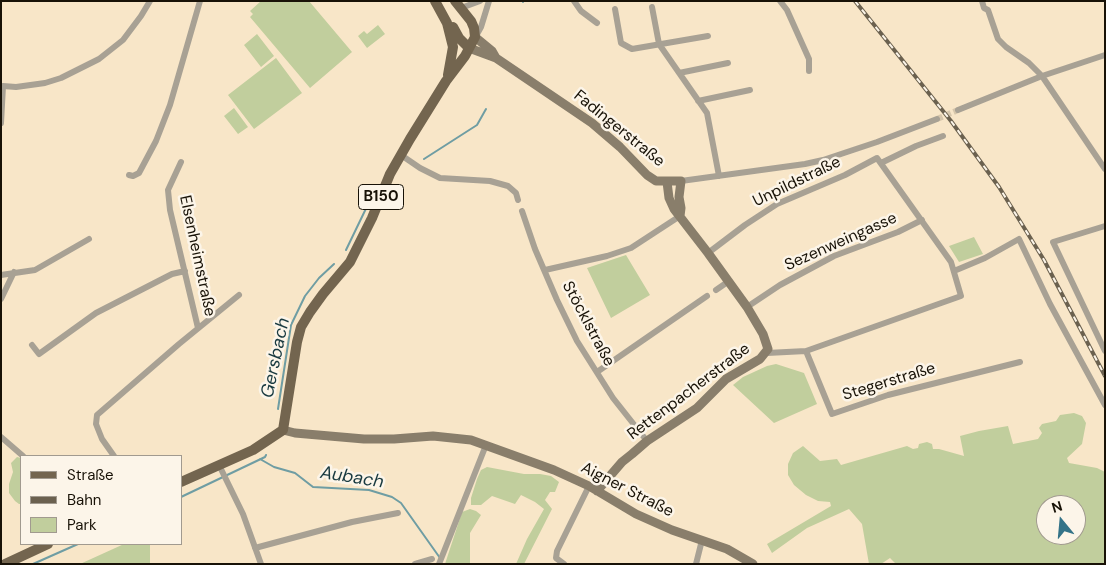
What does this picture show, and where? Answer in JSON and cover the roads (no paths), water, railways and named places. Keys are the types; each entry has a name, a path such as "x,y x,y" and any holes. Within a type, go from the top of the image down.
{"main road":[{"name":"B150","path":"435,1 449,19 454,50 446,81"},
{"path":"443,1 458,38 469,48"},
{"path":"449,19 458,5 471,21 475,37"},
{"name":"B150","path":"283,430 297,342 302,327 323,294 350,262 372,218 390,174 475,37"},
{"path":"182,482 220,468 253,450 283,430"},
{"path":"5,564 46,545"}],"street":[{"path":"1,123 3,86 16,87 45,83 61,78 99,59 123,40 142,16 150,1"},
{"path":"129,175 133,176 139,173 160,132 170,105 200,1"},
{"path":"458,5 480,1"},
{"path":"475,37 481,27 488,1"},
{"path":"574,1 581,11 598,23"},
{"path":"780,1 787,10 809,59 809,71"},
{"path":"982,1 984,8 988,10 998,39 1029,63 1042,76 1105,169"},
{"path":"652,7 659,44 707,113 719,176"},
{"path":"615,10 621,43 632,49 708,36"},
{"name":"Fadingerstraße","path":"475,37 492,51 496,58"},
{"name":"Fadingerstraße","path":"469,48 496,58 592,123 620,147 647,175 656,181 667,182 671,203 747,307 767,343 768,349 766,353"},
{"path":"958,110 1042,76 1105,55"},
{"path":"679,73 728,62"},
{"path":"698,101 750,90"},
{"path":"667,182 806,164 877,142 937,119"},
{"path":"879,161 943,136"},
{"path":"401,155 420,168 440,178 490,181 508,186 516,193 518,200"},
{"name":"Rettenpacherstraße","path":"593,489 647,441 697,408 726,379 760,359 766,353 806,351 960,296 951,262 879,161"},
{"name":"Unpildstraße","path":"708,253 777,204 879,161"},
{"name":"Elsenheimstraße","path":"181,162 168,190 170,210 198,328"},
{"path":"545,270 607,256 631,248 680,216 679,197 681,181"},
{"name":"Stöcklstraße","path":"522,211 535,249 577,341 613,398 647,441"},
{"name":"Sezenweingasse","path":"747,307 780,285 834,256 898,232 922,220"},
{"path":"1105,226 1053,242 1105,351"},
{"path":"1,275 35,270 89,239"},
{"path":"954,271 985,258 1019,239 1050,304 1105,405"},
{"path":"32,345 39,354 96,313 172,274 185,271"},
{"path":"1,299 14,272"},
{"path":"716,290 729,281"},
{"name":"Elsenheimstraße","path":"113,455 102,439 96,424 97,415 239,295"},
{"path":"597,372 708,296"},
{"name":"Stegerstraße","path":"806,351 832,414 888,395 1020,362"},
{"name":"Aigner Straße","path":"283,430 295,433 364,439 433,436 471,440 543,464 593,489 636,514 727,549 753,564"},
{"path":"1,437 22,455"},
{"path":"439,564 486,445"},
{"path":"220,468 243,514 261,564"},
{"path":"564,564 556,558 557,551 593,489"},
{"path":"255,548 352,522 398,513"},
{"path":"696,564 702,540"},
{"path":"415,564 432,559"}],"waterway":[{"name":"Gersbach","path":"424,159 477,125 486,109"},
{"name":"Gersbach","path":"346,250 373,194"},
{"name":"Gersbach","path":"278,409 291,325 305,296 319,278 334,264"},
{"name":"Gersbach","path":"182,497 266,455"},
{"name":"Aubach","path":"260,459 274,467 295,473 313,487 369,490 392,497 401,503 440,558"},
{"name":"Gersbach","path":"33,564 76,545"}],"tunnel":[{"path":"937,119 958,110"}],"railway":[{"path":"855,1 951,121 999,187 1044,260 1105,376"}]}
